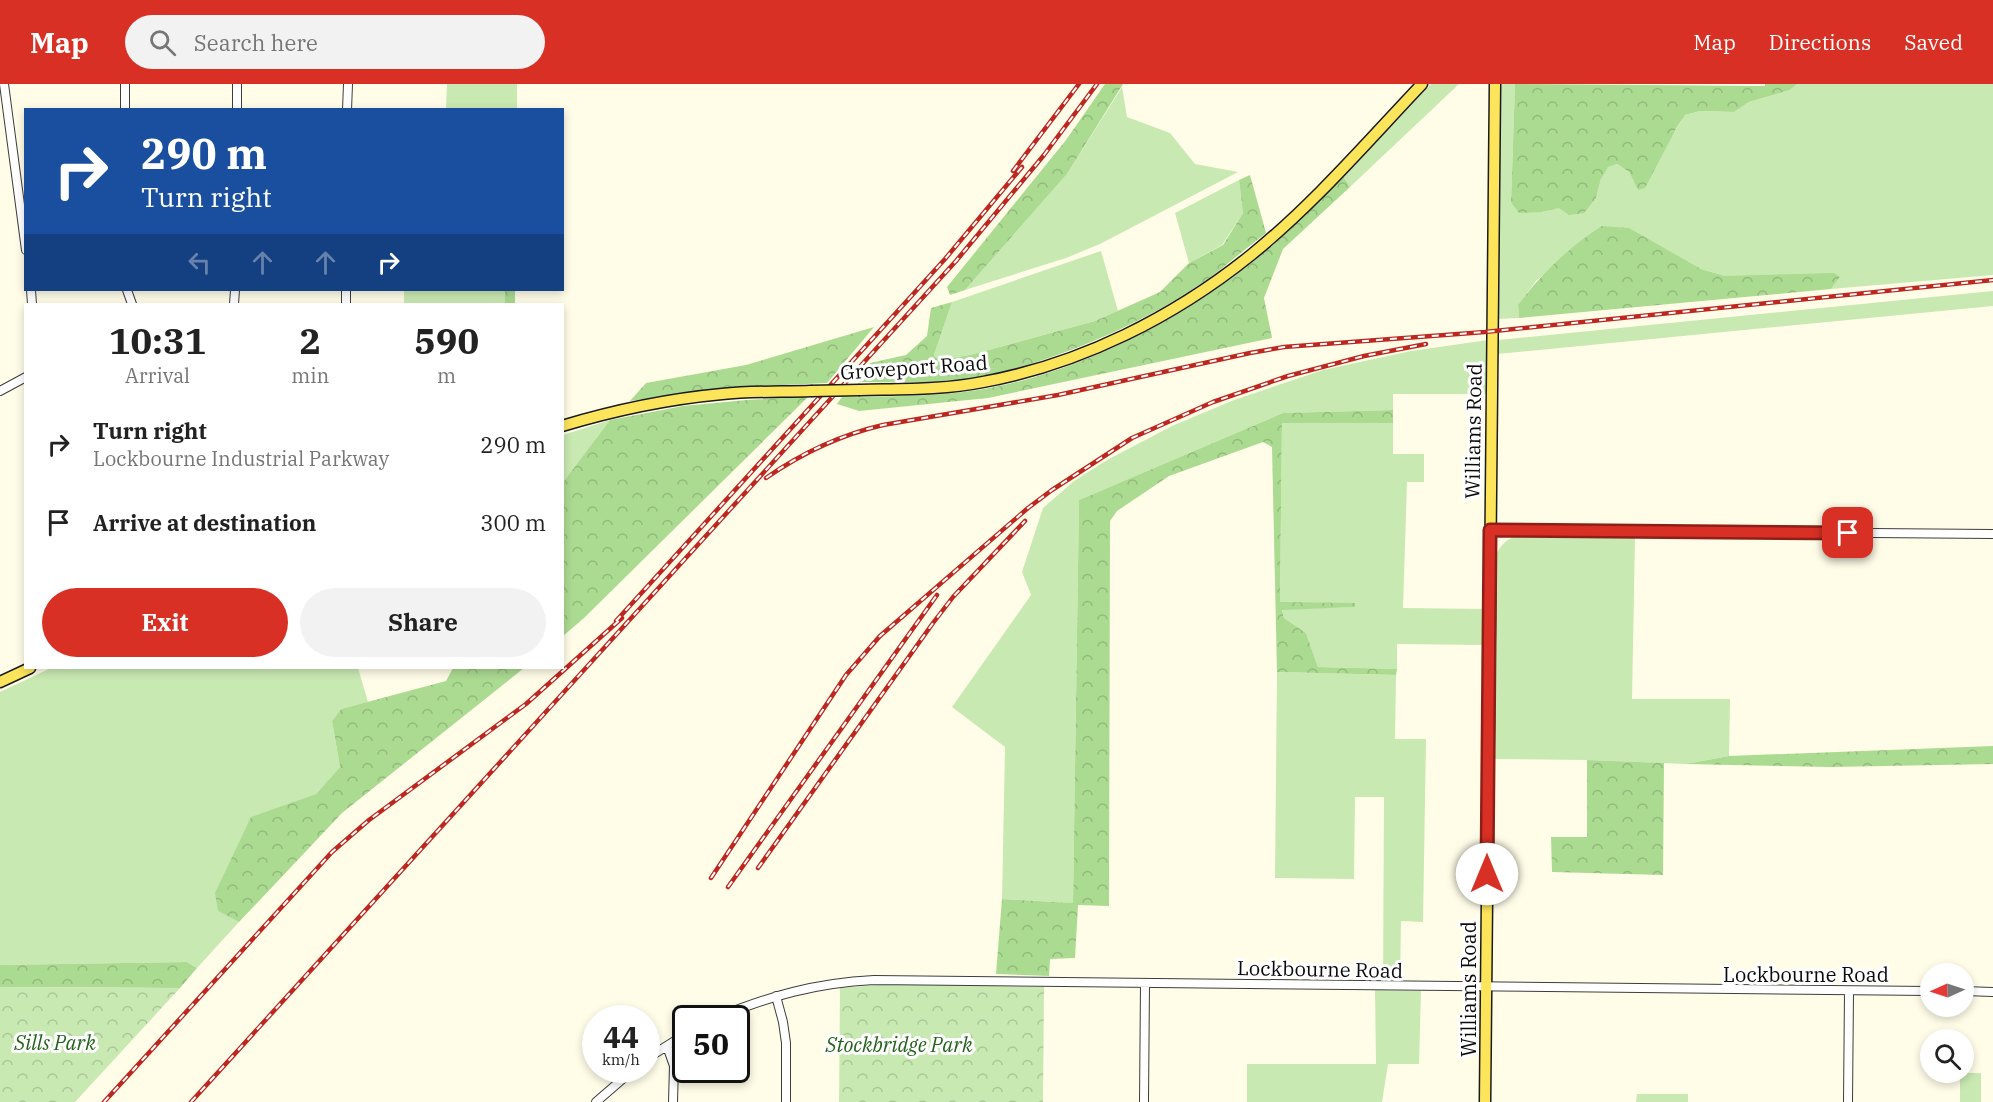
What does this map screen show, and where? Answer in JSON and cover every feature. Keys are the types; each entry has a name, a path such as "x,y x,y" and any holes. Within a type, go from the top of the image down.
{"main road":[{"name":"Groveport Road","path":"564,425 620,410 692,397 736,393 953,387 1018,375 1100,346 1158,317 1213,283 1266,242 1328,182 1422,84"},
{"name":"Williams Road","path":"1485,1102 1495,84"},
{"path":"0,682 28,669"}],"street":[{"path":"4,84 4,122 24,238"},
{"path":"125,108 126,84"},
{"path":"237,84 237,108"},
{"path":"348,84 348,108"},
{"path":"0,391 24,377"},
{"path":"1490,530 1993,534"},
{"name":"Lockbourne Road","path":"750,1006 776,996 820,986 874,981 1920,991"},
{"path":"1144,1102 1145,983"},
{"path":"1848,1102 1849,991"},
{"path":"1974,991 1993,992"},
{"path":"776,996 786,1042 786,1102"},
{"path":"660,1050 672,1043"},
{"path":"667,1046 674,1066 674,1102"},
{"path":"596,1102 618,1083"}],"green space":[{"path":"447,84 517,84 517,108 446,108"},
{"path":"1105,84 1123,84 1067,174 965,290 950,295 947,287 1066,140"},
{"path":"1431,84 1459,84 1350,187 1343,176"},
{"path":"1499,84 1515,84 1511,202 1542,212 1596,198 1607,167 1617,164 1629,172 1638,190 1685,115 1700,111 1734,112 1749,102 1790,90 1797,84 1993,84 1993,275 1831,289 1840,277 1725,276 1701,269 1558,262 1536,281 1518,305 1519,318 1497,319"},
{"path":"1515,84 1765,86 1765,84 1797,84 1790,90 1749,102 1734,112 1700,111 1685,115 1645,188 1638,190 1629,172 1617,164 1608,167 1601,179 1596,198 1584,213 1569,215 1559,208 1542,212 1519,213 1511,202"},
{"path":"1122,87 1127,117 1170,133 1195,164 1238,172 1100,244 1066,258 965,290 1067,174"},
{"path":"1250,175 1266,233 1194,288 1136,321 1105,336 1040,361 978,377 933,382 859,382 870,363 906,355 927,336 931,308 952,302 934,355 938,360 970,355 1095,321 1160,292 1189,263 1223,245 1243,213 1239,180"},
{"path":"1343,176 1350,187 1283,249 1264,298 1272,338 988,398 859,411 837,404 842,397 927,395 978,390 1017,382 1057,370 1134,338 1207,295 1240,271 1281,238"},
{"path":"1239,180 1243,213 1222,245 1189,263 1175,213"},
{"path":"1602,226 1629,228 1701,269 1725,276 1834,273 1840,277 1831,289 1519,318 1518,305 1536,283 1567,252"},
{"path":"1101,251 1118,311 1095,321 970,355 938,360 934,355 952,302"},
{"path":"404,291 505,291 505,303 404,303"},
{"path":"505,291 515,291 515,303 505,303"},
{"path":"1993,291 1993,306 1497,354 1498,340"},
{"path":"874,327 827,383 721,388 630,401 646,383 746,365"},
{"path":"1488,340 1487,394 1393,394 1393,410 1283,413 1079,500 1073,903 1002,899 1005,747 952,707 1031,595 1022,572 1043,508 1074,481 1107,460 1172,426 1234,400 1323,370 1411,351"},
{"path":"809,396 564,635 564,481 610,420 683,406"},
{"path":"1393,410 1393,423 1282,423 1280,602 1355,603 1355,607 1282,610 1284,618 1306,633 1318,667 1397,669 1396,675 1277,672 1272,447 1263,442 1169,476 1117,511 1110,521 1109,906 1078,905 1075,958 1050,959 1049,976 996,974 1002,899 1073,903 1079,500 1283,413"},
{"path":"610,420 564,483 564,435"},
{"path":"1282,423 1393,423 1393,454 1424,454 1424,482 1407,482 1403,608 1484,609 1484,645 1397,644 1397,669 1318,667 1306,633 1284,618 1282,609 1354,607 1280,603"},
{"path":"1519,536 1635,537 1632,699 1730,699 1729,756 1686,764 1491,759 1496,555 1505,542"},
{"path":"49,669 358,669 368,702 341,709 332,721 340,767 316,794 251,818 219,911 239,922 197,968 187,962 0,965 0,692"},
{"path":"452,669 523,669 342,813 239,922 218,911 215,893 251,817 316,794 340,767 332,721 341,709 446,681"},
{"path":"1277,672 1396,675 1395,739 1426,739 1423,922 1401,921 1400,980 1383,980 1384,797 1355,797 1354,879 1275,878"},
{"path":"1993,746 1993,764 1830,767 1686,764 1729,756"},
{"path":"1587,760 1664,763 1663,875 1552,872 1551,837 1587,837"},
{"path":"187,962 197,968 180,988 0,987 0,965"},
{"name":"Stockbridge Park","path":"889,984 1044,987 1043,1102 839,1102 840,988"},
{"name":"Sills Park","path":"0,987 180,988 75,1102 0,1102"},
{"path":"1375,990 1421,991 1419,1064 1388,1064 1382,1102 1247,1102 1247,1064 1376,1064"},
{"path":"1974,1073 1981,1073 1981,1102 1960,1102 1960,1083 1974,1083"},
{"path":"1637,1094 1688,1094 1688,1102 1636,1102"}],"railway":[{"path":"1013,171 1079,84"},
{"path":"191,1102 956,261 1044,155 1097,84"},
{"path":"616,621 945,259 1022,167"},
{"path":"766,478 822,446 883,425 1058,395 1284,347 1485,332 1993,280"},
{"path":"711,878 846,675 880,636 1028,508 1052,490 1132,438 1213,402 1288,376 1364,356 1426,344"},
{"path":"758,868 953,597 1025,521"},
{"path":"728,887 937,595"},
{"path":"104,1102 332,852 369,820 526,704 622,618"}],"route":[{"path":"1487,874 1490,530 1848,533"}]}
